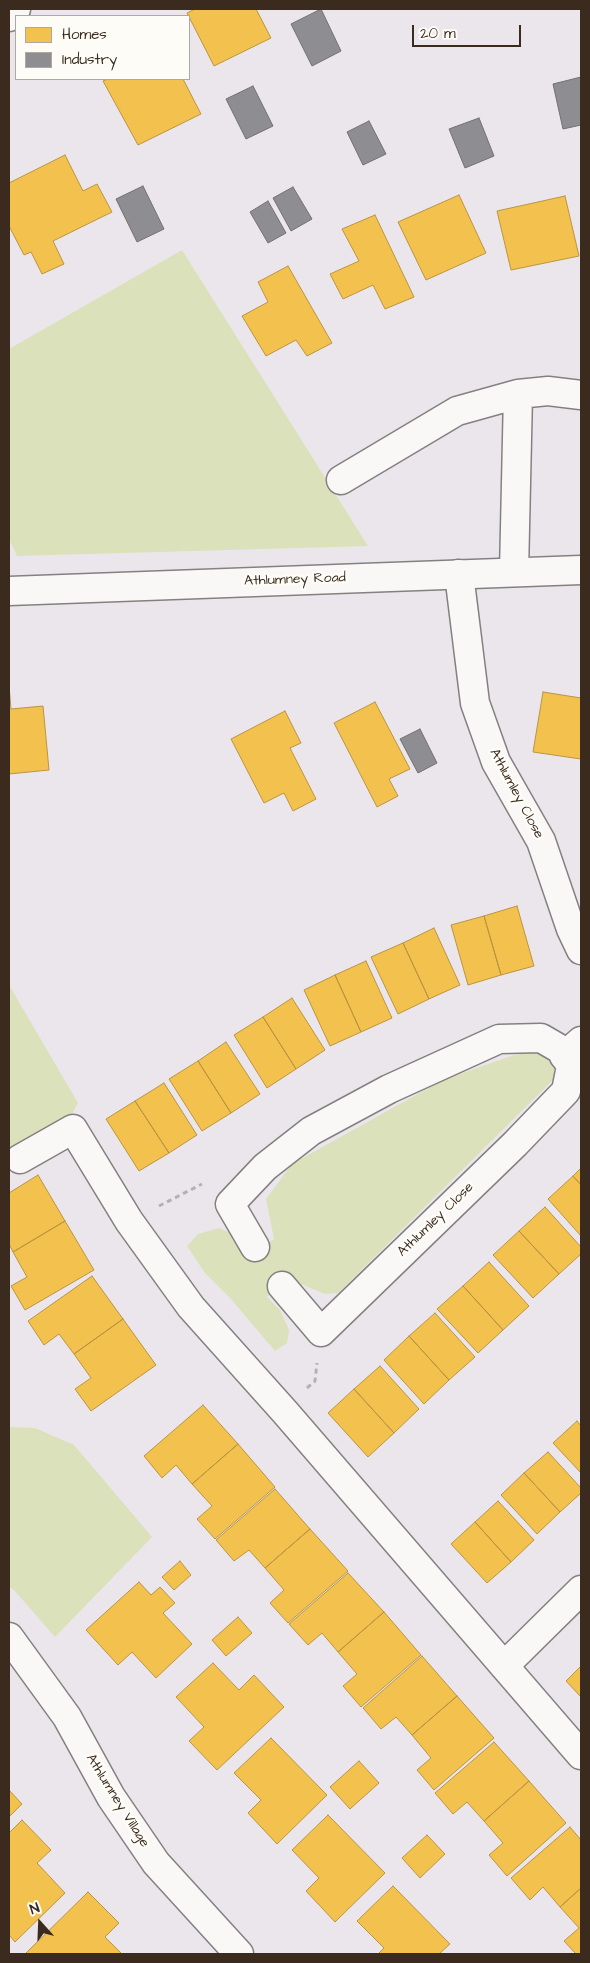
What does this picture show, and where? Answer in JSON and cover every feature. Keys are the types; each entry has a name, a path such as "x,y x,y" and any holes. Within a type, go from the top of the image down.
{"street":[{"path":"9,17 16,9"},
{"path":"340,480 457,412 518,394 548,391 581,395"},
{"path":"514,572 518,394"},
{"name":"Athlumney Road","path":"9,591 581,570"},
{"name":"Athlumley Close","path":"459,574 475,703 496,762 541,841 571,929 581,950"},
{"name":"Athlumley Close","path":"230,1204 265,1168 311,1132 389,1089 499,1039 541,1038 560,1049 573,1049 566,1091 515,1144 321,1332"},
{"path":"20,1159 73,1129 129,1221 191,1307 285,1412 581,1755"},
{"path":"230,1204 255,1247"},
{"path":"282,1286 321,1332"},
{"path":"504,1666 581,1590"},
{"name":"Athlumney Village","path":"9,1637 67,1717 111,1796 156,1863 239,1954"}],"path":[{"path":"129,1221 204,1183 230,1204"},
{"path":"285,1412 315,1381 321,1332"}],"green space":[{"path":"182,250 368,546 17,556 9,539 9,349"},
{"path":"9,985 78,1103 53,1147 9,1172"},
{"path":"541,1051 554,1068 554,1079 338,1293 325,1294 301,1284 288,1272 267,1297 280,1310 289,1330 287,1343 275,1351 231,1299 205,1273 187,1246 198,1234 219,1228 241,1237 250,1253 274,1239 266,1199 292,1164 443,1080 514,1055"},
{"path":"9,1427 35,1428 74,1445 152,1537 55,1637 14,1590 9,1587"}],"building: Homes":[{"path":"195,9 256,9 271,38 214,66 190,19 190,15 187,13"},
{"path":"184,80 201,114 138,145 103,81"},
{"path":"65,155 83,191 97,184 112,212 53,241 64,264 42,274 31,252 24,255 9,226 9,183"},
{"path":"459,195 486,253 426,280 398,222"},
{"path":"565,196 579,256 511,270 497,211"},
{"path":"375,215 414,297 385,309 373,285 343,299 330,274 359,261 342,229"},
{"path":"288,266 332,343 307,356 296,340 266,356 242,316 268,302 258,282"},
{"path":"9,685 11,709 43,706 49,770 9,774"},
{"path":"543,692 581,698 581,759 533,752"},
{"path":"375,702 410,769 389,779 398,796 377,807 334,723"},
{"path":"285,711 301,743 290,748 316,799 293,811 284,793 264,803 231,739"},
{"path":"517,906 534,966 501,975 484,916"},
{"path":"484,916 501,975 468,985 451,925"},
{"path":"434,928 460,985 429,999 403,943"},
{"path":"403,943 429,999 398,1014 371,957"},
{"path":"366,961 392,1018 361,1032 335,975"},
{"path":"335,975 361,1032 330,1046 304,990"},
{"path":"292,998 325,1050 296,1069 263,1017"},
{"path":"263,1017 296,1069 267,1088 234,1035"},
{"path":"226,1042 260,1094 231,1113 198,1061"},
{"path":"198,1061 231,1113 202,1131 169,1079"},
{"path":"164,1083 197,1135 169,1153 135,1101"},
{"path":"135,1101 169,1153 139,1171 106,1119"},
{"path":"581,1168 581,1185 573,1176"},
{"path":"38,1175 65,1221 13,1252 9,1244 9,1193"},
{"path":"573,1176 581,1185 581,1236 548,1199"},
{"path":"545,1207 581,1247 581,1254 559,1274 519,1231"},
{"path":"65,1221 94,1270 25,1310 11,1286 27,1277 13,1252"},
{"path":"519,1231 559,1274 533,1298 493,1255"},
{"path":"489,1262 529,1306 503,1330 463,1286"},
{"path":"92,1276 123,1319 74,1354 59,1334 44,1345 28,1321"},
{"path":"463,1286 503,1330 478,1353 437,1309"},
{"path":"435,1313 475,1357 449,1380 409,1336"},
{"path":"123,1319 156,1365 91,1411 75,1389 91,1378 74,1354"},
{"path":"409,1336 449,1380 424,1404 384,1360"},
{"path":"380,1366 419,1409 394,1433 354,1389"},
{"path":"354,1389 394,1433 368,1457 328,1413"},
{"path":"203,1405 238,1444 192,1484 176,1465 162,1478 144,1456"},
{"path":"577,1421 581,1426 581,1473 553,1443"},
{"path":"238,1444 275,1487 215,1539 197,1519 212,1506 192,1484"},
{"path":"548,1452 581,1488 581,1493 560,1512 524,1473"},
{"path":"524,1473 560,1512 537,1534 501,1495"},
{"path":"275,1489 310,1529 265,1568 249,1550 234,1561 216,1540"},
{"path":"498,1501 534,1540 511,1562 475,1522"},
{"path":"475,1522 511,1562 487,1583 451,1544"},
{"path":"310,1529 348,1571 288,1623 270,1603 284,1590 265,1568"},
{"path":"180,1561 191,1575 174,1590 162,1577"},
{"path":"348,1573 384,1612 338,1652 322,1633 308,1645 289,1624"},
{"path":"139,1582 151,1595 160,1587 175,1603 163,1613 192,1644 156,1678 132,1652 118,1665 86,1630"},
{"path":"384,1612 421,1655 361,1707 343,1686 357,1674 338,1652"},
{"path":"238,1617 252,1633 226,1656 212,1640"},
{"path":"422,1656 457,1696 412,1735 396,1717 381,1729 363,1708"},
{"path":"213,1663 239,1690 254,1675 284,1707 217,1770 189,1741 204,1727 176,1697"},
{"path":"581,1666 581,1697 566,1681"},
{"path":"457,1696 494,1738 434,1790 417,1770 431,1758 412,1735"},
{"path":"271,1738 327,1795 277,1844 248,1813 261,1800 234,1773"},
{"path":"494,1742 529,1781 484,1821 467,1802 453,1814 435,1793"},
{"path":"359,1761 379,1783 350,1809 330,1787"},
{"path":"529,1781 566,1823 507,1876 489,1855 503,1843 484,1821"},
{"path":"9,1790 22,1804 9,1817"},
{"path":"328,1815 385,1873 335,1922 306,1891 319,1878 292,1850"},
{"path":"22,1820 51,1850 37,1863 65,1893 15,1942 9,1935 9,1833"},
{"path":"570,1827 581,1840 581,1888 560,1907 543,1887 530,1900 511,1878"},
{"path":"427,1835 445,1854 420,1878 402,1858"},
{"path":"393,1886 450,1944 439,1954 378,1954 384,1948 357,1921"},
{"path":"581,1888 581,1954 576,1954 564,1941 579,1928 560,1907"},
{"path":"88,1892 119,1923 105,1937 122,1954 25,1954"}],"building: Industry":[{"path":"321,9 341,51 312,66 291,24"},
{"path":"581,77 581,125 563,129 553,84"},
{"path":"253,86 273,126 246,139 226,99"},
{"path":"479,118 494,156 465,168 449,129"},
{"path":"369,121 386,154 363,165 347,132"},
{"path":"143,186 164,229 137,242 116,199"},
{"path":"293,187 312,219 291,231 273,198"},
{"path":"268,201 286,233 268,243 250,212"},
{"path":"420,729 437,763 418,773 400,739"}]}
